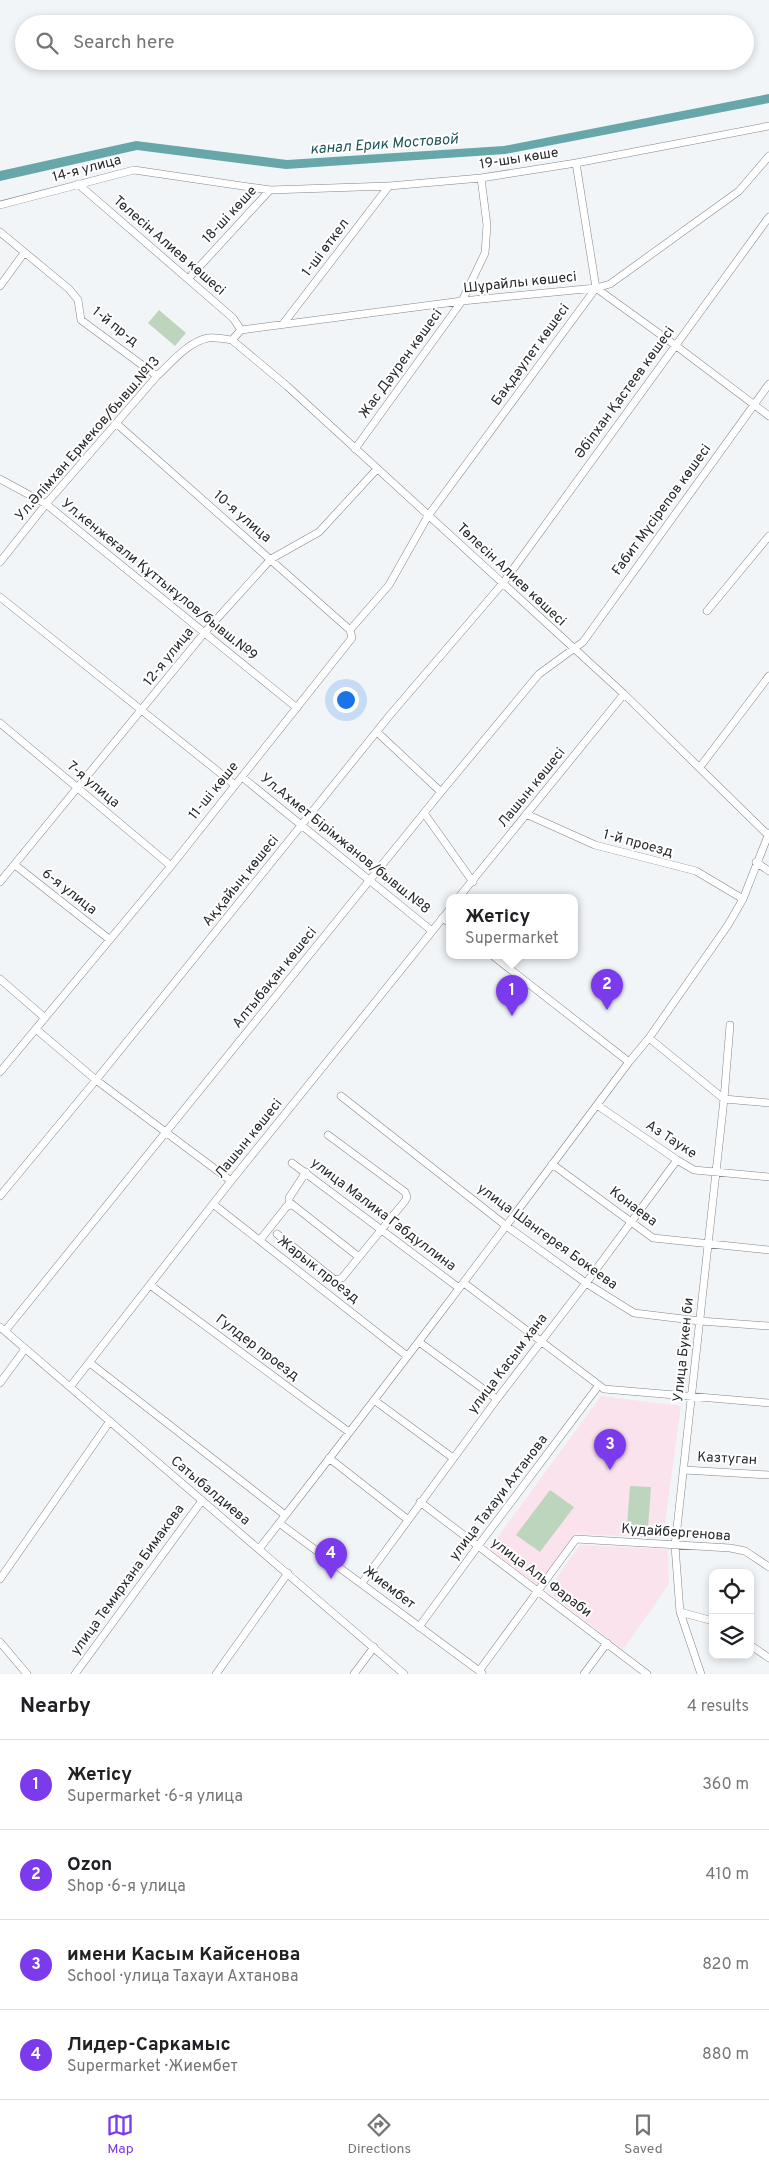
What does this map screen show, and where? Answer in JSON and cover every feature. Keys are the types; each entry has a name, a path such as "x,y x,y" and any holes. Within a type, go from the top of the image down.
{"street":[{"name":"19-шы көше","path":"270,190 389,186 481,178 576,163 769,126"},
{"name":"Шұрайлы көшесі","path":"241,330 462,301 596,288 610,284 739,191 769,156"},
{"path":"576,163 596,288 769,416"},
{"name":"14-я улица","path":"0,205 134,170 270,190"},
{"name":"Жас Дәурен көшесі","path":"355,449 462,301 485,253 487,225 481,178"},
{"name":"Төлесін Алиев көшесі","path":"78,184 233,318 241,330"},
{"name":"1-шi өткел","path":"283,324 389,186"},
{"name":"18-ші көше","path":"188,279 270,190"},
{"name":"Әбілхан Қастеев көшесi","path":"503,583 769,217"},
{"name":"1-й пр-д","path":"0,232 69,289 78,300 81,320 157,376"},
{"path":"0,286 24,253"},
{"name":"Бақдәулет көшесi","path":"428,516 596,288"},
{"path":"232,340 241,330"},
{"name":"Ул.Әлімхан Ермеков/бывш.№13","path":"0,562 46,504 157,376 194,343 210,338 232,340"},
{"name":"Төлесін Алиев көшесі","path":"232,340 355,449 503,583 572,649 624,694 768,833"},
{"name":"Ғабит Мүсірепов көшесi","path":"572,649 583,642 769,384"},
{"name":"10-я улица","path":"116,424 350,630"},
{"name":"12-я улица","path":"0,882 205,632 271,559 319,532 377,469"},
{"name":"Ул.кенжеғали Құттығұлов/бывш.№9","path":"0,479 46,504 297,708"},
{"name":"11-ші көше","path":"0,1072 37,1030 108,939 171,866 352,638 350,630 389,585 428,516"},
{"path":"707,610 769,536"},
{"name":"Аққайың көшесі","path":"0,1196 377,732 503,583"},
{"path":"0,597 235,785"},
{"name":"Алтыбақан көшесі","path":"2,1329 166,1132 539,674 572,649"},
{"path":"700,767 769,676"},
{"name":"Лашын көшесі","path":"462,894 624,694"},
{"name":"7-я улица","path":"0,723 171,866"},
{"path":"377,732 441,792"},
{"name":"Ул.Ахмет Бірімжанов/бывш.№8","path":"242,777 432,931"},
{"path":"424,813 472,882"},
{"name":"1-й проезд","path":"526,814 595,845 696,872 742,899"},
{"path":"259,1548 419,1342 505,1225 649,1038 728,925 742,899 768,833"},
{"path":"756,862 769,871"},
{"name":"6-я улица","path":"15,865 108,939"},
{"name":"Лашын көшесі","path":"70,1387 213,1204 446,914"},
{"path":"442,918 446,920"},
{"path":"497,959 629,1062"},
{"path":"0,979 45,1018"},
{"name":"Улица Букен би","path":"701,1674 680,1612 675,1546 724,1099 730,1025"},
{"path":"37,1030 96,1080 231,1182"},
{"path":"649,1038 724,1099 769,1103"},
{"name":"улица Шангерея Бокеева","path":"341,1096 505,1225 586,1283 638,1314 769,1326"},
{"name":"Аз Тауке","path":"597,1105 694,1170 769,1177"},
{"path":"277,1234 335,1280 342,1278 405,1201 407,1197 405,1192 328,1135"},
{"name":"улица Касым хана","path":"362,1584 408,1518 677,1160"},
{"name":"улица Малика Габдуллина","path":"292,1162 381,1230 607,1390 769,1403"},
{"name":"Конаева","path":"552,1164 657,1239 769,1250"},
{"path":"306,1172 289,1198 291,1204 359,1257"},
{"name":"Жарык проезд","path":"213,1204 407,1356"},
{"path":"260,1240 287,1206 291,1204"},
{"name":"Гулдер проезд","path":"150,1285 349,1432"},
{"name":"Сатыбалдиева","path":"2,1329 201,1502 259,1548 404,1674"},
{"path":"419,1342 497,1399"},
{"path":"0,1383 25,1349"},
{"path":"90,1363 286,1515"},
{"name":"улица Тахауи Ахтанова","path":"419,1627 599,1385"},
{"path":"374,1400 453,1458"},
{"path":"0,1579 110,1421"},
{"path":"329,1458 408,1518"},
{"name":"Казтуган","path":"684,1470 769,1474"},
{"name":"улица Темирхана Бимакова","path":"75,1674 201,1502"},
{"name":"улица Аль Фараби","path":"420,1502 647,1674"},
{"name":"Жиембет","path":"279,1523 481,1673"},
{"name":"Кудайбергенова","path":"537,1591 576,1539 730,1548 745,1551 769,1567"},
{"path":"216,1674 288,1573"},
{"path":"481,1673 537,1591"},
{"path":"680,1612 709,1621"},
{"path":"0,1642 28,1674"},
{"path":"584,1674 607,1643"},
{"path":"354,1674 374,1647"},
{"path":"754,1649 769,1658"}],"shaded area":[{"path":"601,1396 681,1406 663,1538 577,1534 537,1585 489,1549"},
{"path":"580,1545 668,1549 669,1584 623,1650 547,1591"}],"green space":[{"path":"159,310 186,333 175,346 148,323"},
{"path":"630,1486 651,1487 648,1528 627,1526"},
{"path":"550,1490 574,1507 540,1552 516,1535"}],"water":[{"name":"канал Ерик Мостовой","path":"769,94 769,103 505,154 286,169 137,150 0,181 0,171 136,141 287,160 504,146"}],"place":[{"name":"Ozon","path":"607,1010"},
{"name":"Жетісу","path":"512,1016"},
{"name":"имени Касым Кайсенова","path":"610,1470"},
{"name":"Лидер-Саркамыс","path":"331,1579"}]}
